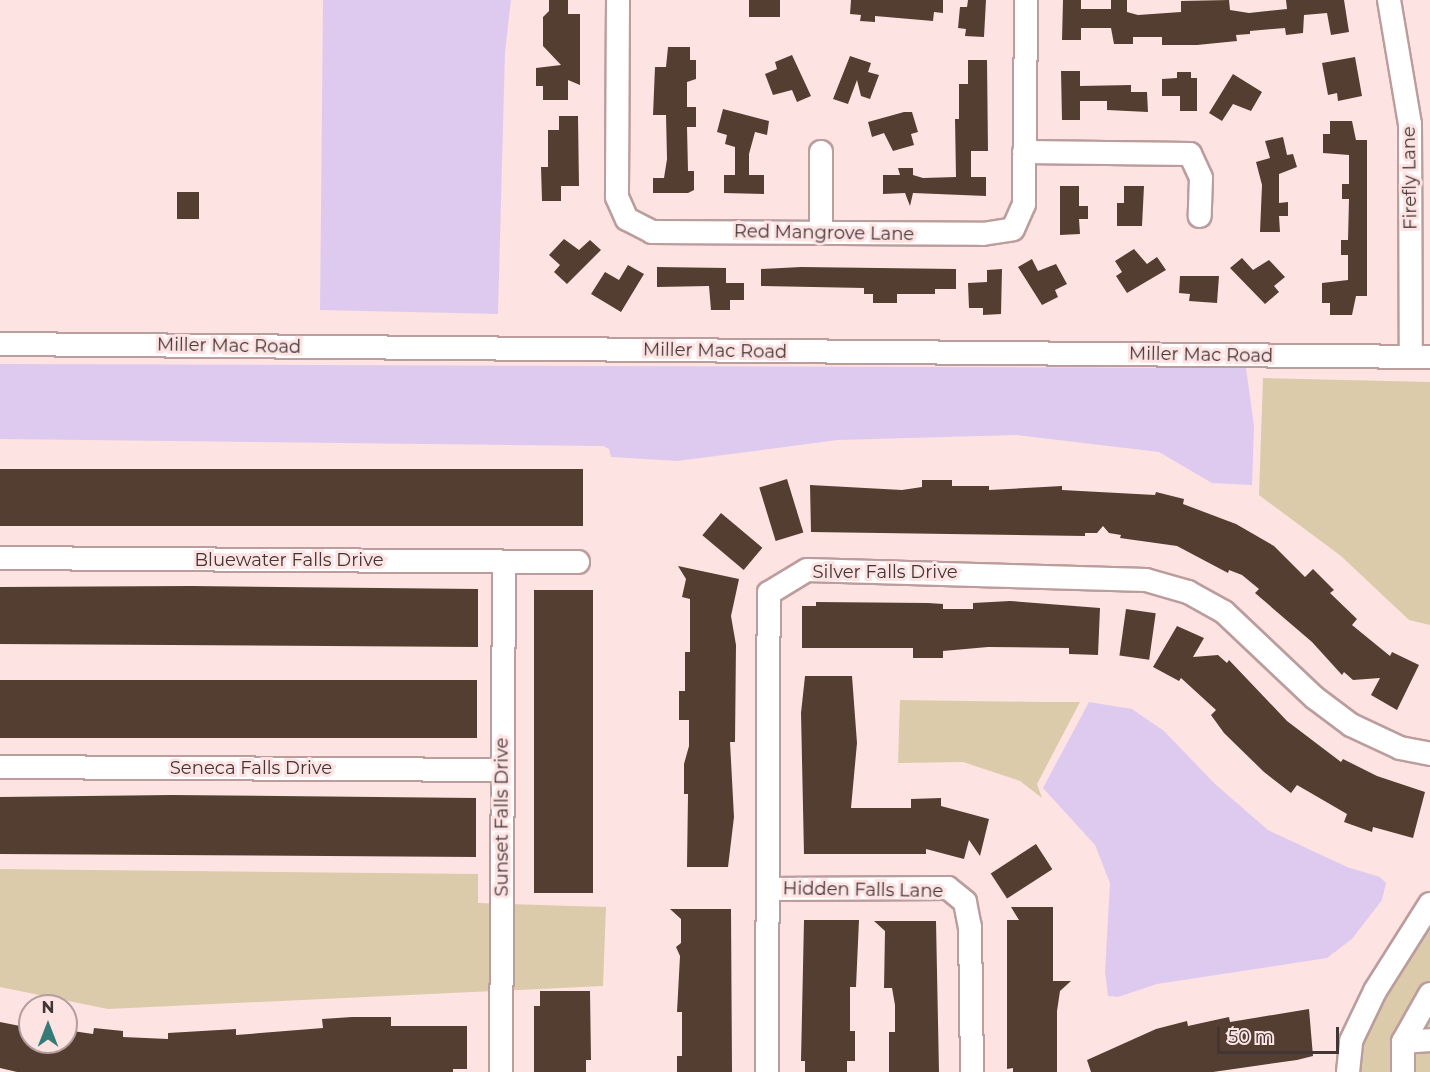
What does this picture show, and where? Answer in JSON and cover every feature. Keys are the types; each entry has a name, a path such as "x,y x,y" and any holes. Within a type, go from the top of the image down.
{"street":[{"name":"Red Mangrove Lane","path":"618,0 617,197 627,219 652,231 984,234 1013,229 1024,204 1026,0"},
{"name":"Firefly Lane","path":"1389,0 1420,122 1420,357"},
{"path":"821,152 821,233"},
{"path":"1024,152 1190,154 1201,178 1200,216"},
{"name":"Miller Mac Road","path":"0,344 1420,357"},
{"name":"Bluewater Falls Drive","path":"0,558 578,562"},
{"name":"Sunset Falls Drive","path":"501,1072 504,562"},
{"name":"Silver Falls Drive","path":"767,1072 769,593 807,570 1146,580 1188,592 1224,612 1315,698 1351,726 1400,748 1430,754"},
{"name":"Seneca Falls Drive","path":"0,767 503,770"},
{"name":"Hidden Falls Lane","path":"768,889 948,888 965,902 970,927 972,1072"},
{"path":"1348,1072 1351,1041 1375,990 1430,904"},
{"path":"1403,1072 1403,1042 1430,994"},
{"path":"1403,1042 1430,1040"}],"shaded area":[{"path":"323,0 511,0 505,52 498,314 320,310"},
{"path":"0,364 1246,368 1254,426 1252,485 1212,483 1159,452 1016,435 838,440 677,461 611,457 609,449 604,446 0,439"},
{"path":"1263,378 1430,382 1430,625 1409,620 1341,556 1259,495"},
{"path":"900,700 1080,702 1037,784 1042,798 1020,781 963,762 898,763"},
{"path":"1089,702 1132,709 1164,731 1215,784 1268,830 1347,867 1380,877 1386,883 1382,900 1352,939 1327,958 1157,984 1118,997 1108,996 1105,972 1110,883 1095,845 1043,788"},
{"path":"0,869 478,874 478,903 606,907 603,986 108,1009 78,1003 78,994 34,994 0,987"},
{"path":"1430,922 1430,980 1418,994 1395,1072 1357,1072 1359,1044 1382,995"},
{"path":"1430,1008 1430,1072 1411,1072 1411,1044"}],"building":[{"path":"549,0 568,0 568,14 580,14 580,85 568,80 568,100 543,100 543,86 536,86 536,68 561,65 543,46 543,17 549,11"},
{"path":"749,0 780,0 780,17 749,17"},
{"path":"851,0 943,0 943,13 934,12 933,21 875,16 875,22 860,21 861,15 850,14"},
{"path":"968,0 986,0 984,37 965,36 966,29 958,28 960,7 967,7"},
{"path":"1063,0 1081,0 1081,9 1111,9 1111,0 1127,0 1127,12 1138,15 1181,12 1181,1 1229,0 1230,10 1249,13 1287,9 1286,0 1344,0 1349,32 1331,35 1327,13 1304,15 1303,33 1286,35 1285,28 1250,31 1250,34 1236,35 1237,41 1197,45 1162,45 1162,37 1133,37 1133,44 1114,44 1111,28 1081,28 1081,40 1062,40"},
{"path":"668,47 690,47 690,60 696,60 696,79 687,82 687,107 696,107 696,127 687,127 688,171 694,171 694,190 688,193 653,193 653,178 664,178 667,159 666,115 653,115 655,67 666,67"},
{"path":"792,55 811,96 797,102 792,90 773,95 765,74 777,69 775,62"},
{"path":"850,56 871,63 868,72 879,75 870,99 861,96 857,80 848,104 833,99"},
{"path":"1355,57 1362,96 1338,101 1337,93 1328,95 1322,63"},
{"path":"968,60 987,60 988,151 971,151 971,177 986,177 986,196 913,193 910,206 905,193 883,194 883,175 900,175 898,168 913,168 913,175 923,178 956,177 955,119 959,119 959,84 968,84"},
{"path":"1061,71 1080,71 1080,86 1131,85 1131,92 1147,92 1148,112 1107,110 1107,101 1080,101 1080,120 1062,120"},
{"path":"1177,72 1191,72 1191,78 1197,78 1197,111 1180,111 1180,96 1162,96 1162,79 1177,78"},
{"path":"1233,74 1262,92 1251,111 1233,104 1222,121 1209,113"},
{"path":"723,109 769,121 767,135 755,132 749,154 749,175 764,175 764,194 724,193 724,175 735,175 735,147 725,144 727,135 717,132"},
{"path":"912,112 918,132 911,134 914,145 893,151 884,133 872,137 868,122"},
{"path":"559,116 578,116 579,186 561,186 561,201 542,201 541,167 548,167 548,130 559,130"},
{"path":"1330,121 1352,121 1356,140 1367,140 1367,296 1356,296 1352,315 1330,315 1330,303 1322,303 1322,283 1348,280 1348,255 1341,255 1341,240 1348,240 1349,199 1342,199 1342,184 1349,184 1349,155 1323,153 1323,134 1330,134"},
{"path":"1283,137 1287,155 1293,154 1297,167 1279,174 1279,203 1288,202 1288,216 1279,216 1280,232 1260,232 1262,185 1256,162 1270,158 1265,141"},
{"path":"1060,186 1079,186 1079,206 1088,206 1088,219 1079,219 1080,234 1060,235"},
{"path":"1124,186 1144,186 1142,226 1117,226 1117,203 1124,203"},
{"path":"177,192 199,192 199,219 177,219"},
{"path":"564,239 579,250 590,240 601,250 567,284 554,272 560,265 549,255"},
{"path":"1134,249 1147,264 1157,257 1166,270 1127,293 1116,276 1122,272 1115,261"},
{"path":"1242,258 1253,270 1269,260 1285,277 1274,286 1279,292 1265,304 1230,268"},
{"path":"1032,259 1038,271 1056,264 1067,284 1055,290 1058,297 1042,305 1018,267"},
{"path":"628,265 644,274 621,312 591,294 605,272 619,280"},
{"path":"657,267 726,268 726,283 744,283 744,300 730,300 730,310 711,310 709,286 657,287"},
{"path":"801,267 956,269 956,289 935,289 935,294 897,294 897,303 873,303 873,294 864,294 864,288 761,286 761,269"},
{"path":"1002,269 1001,314 983,315 983,308 969,308 968,283 987,282 987,270"},
{"path":"1180,276 1219,276 1217,303 1189,301 1190,294 1179,293"},
{"path":"0,469 583,469 583,526 0,526"},
{"path":"787,479 803,533 776,541 759,487"},
{"path":"922,480 952,480 952,486 989,486 989,490 1062,486 1062,490 1155,495 1156,492 1184,499 1183,504 1236,524 1274,546 1305,577 1313,569 1334,590 1330,593 1357,619 1352,625 1390,656 1392,652 1419,665 1397,710 1371,695 1380,678 1353,680 1344,672 1342,675 1312,642 1255,593 1259,589 1242,575 1229,570 1228,573 1177,546 1120,538 1121,535 1109,533 1103,526 1097,533 1085,533 1085,536 811,532 810,485 902,490 922,487"},
{"path":"721,513 762,548 744,570 702,535"},
{"path":"678,566 739,579 731,616 736,645 735,742 730,742 734,817 728,867 687,867 688,794 684,794 684,764 689,746 689,720 679,720 679,691 685,691 685,652 690,652 690,599 682,597 686,579"},
{"path":"0,587 478,589 478,647 0,644"},
{"path":"534,590 593,590 593,893 534,893"},
{"path":"1010,601 1100,608 1098,655 1069,654 1069,648 988,647 943,651 943,658 913,658 913,648 802,648 802,606 816,606 816,602 928,603 943,604 943,609 973,609 973,603"},
{"path":"1126,609 1156,613 1149,660 1119,656"},
{"path":"1177,626 1204,638 1193,657 1218,655 1227,663 1229,660 1287,721 1341,762 1343,759 1377,776 1425,792 1413,838 1373,827 1372,832 1344,822 1347,814 1297,785 1291,793 1264,772 1224,733 1211,715 1216,710 1181,678 1179,681 1153,667"},
{"path":"805,676 852,676 857,743 851,808 911,808 911,799 941,798 941,806 989,819 980,856 969,840 964,859 926,849 926,854 804,854 801,713"},
{"path":"0,680 477,680 477,738 0,738"},
{"path":"172,795 476,798 476,857 0,854 0,797"},
{"path":"1036,844 1052,869 1007,899 991,873"},
{"path":"1011,907 1053,907 1053,981 1071,981 1060,991 1057,1011 1057,1072 1013,1072 1013,1068 1007,1069 1007,920 1019,920"},
{"path":"670,909 731,909 732,1072 677,1072 677,1056 682,1056 682,1012 677,1012 680,956 676,947 681,943 681,919"},
{"path":"804,920 859,920 856,987 850,987 850,1031 855,1031 855,1061 847,1061 847,1072 805,1072 805,1061 801,1061"},
{"path":"874,921 936,921 939,1072 889,1072 889,1032 895,1032 895,1005 892,988 884,988 885,931"},
{"path":"540,991 590,991 591,1060 586,1060 586,1072 534,1072 534,1006 540,1006"},
{"path":"1309,1009 1313,1056 1297,1060 1213,1072 1091,1072 1087,1060 1156,1029 1187,1021 1188,1026 1229,1017 1230,1022"},
{"path":"391,1017 391,1026 467,1026 467,1069 453,1069 453,1072 17,1072 0,1068 0,1022 18,1026 18,1054 78,1054 78,1032 93,1034 94,1028 123,1031 123,1037 168,1039 168,1033 236,1029 236,1035 323,1028 322,1019"}]}
